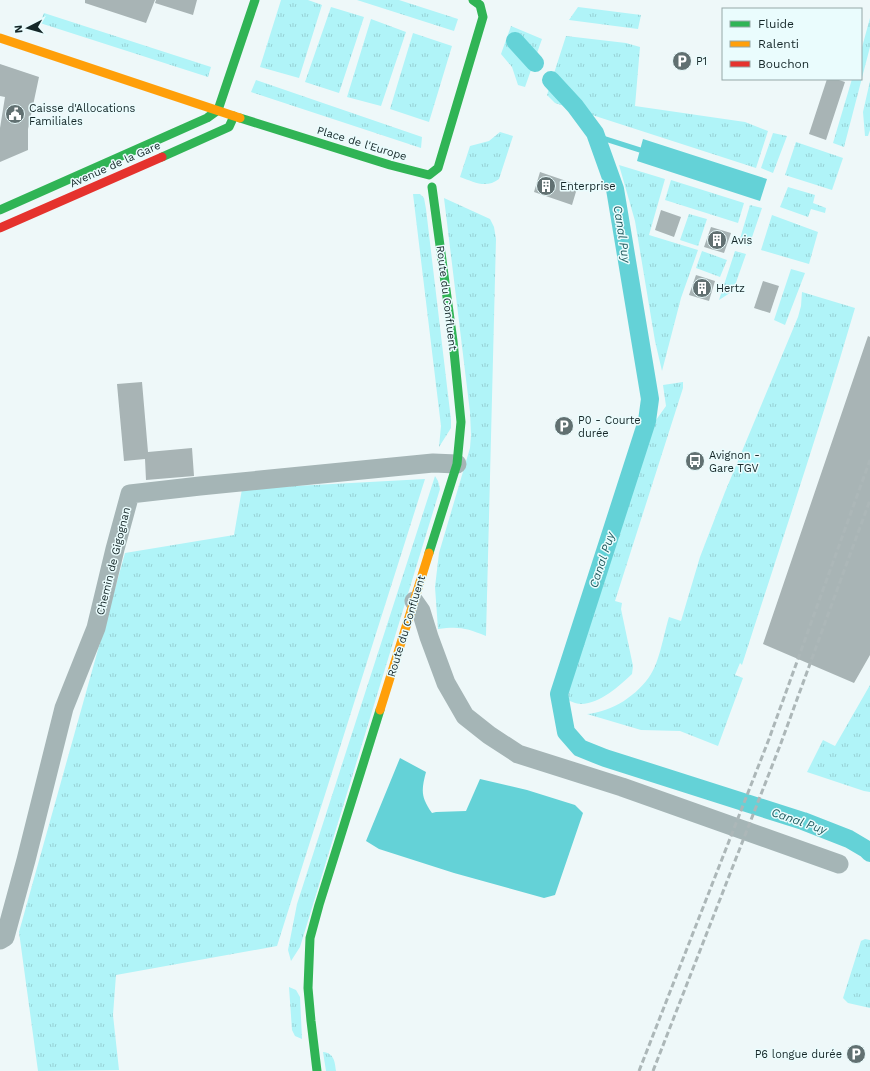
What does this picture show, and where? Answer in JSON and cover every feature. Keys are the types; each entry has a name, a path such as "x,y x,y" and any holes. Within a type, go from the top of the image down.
{"street":[{"path":"218,110 255,0"},
{"path":"430,181 438,168 483,17 480,5 473,0"},
{"name":"Place de l'Europe","path":"0,38 234,116 416,173 430,181"},
{"path":"172,95 176,108"},
{"name":"Avenue de la Gare","path":"0,210 179,126 207,118 218,110"},
{"name":"Avenue de la Gare","path":"0,228 229,127 234,116"},
{"name":"Route du Confluent","path":"317,1071 309,1004 308,972 310,937 457,464 461,422 452,333 430,181"},
{"name":"Chemin de Gigognan","path":"0,940 5,936 26,860 64,708 96,628 130,494 417,464 457,464"},
{"path":"414,601 421,611 446,683 465,716 489,735 518,754 622,787 839,864"}],"green space":[{"path":"281,0 308,0 322,5 299,78 260,67"},
{"path":"357,0 399,0 458,19 454,31"},
{"path":"331,7 364,17 339,93 305,82"},
{"path":"578,7 641,15 638,29 569,20"},
{"path":"44,13 211,67 208,77 40,23"},
{"path":"870,18 870,47 862,78 862,47"},
{"path":"371,19 406,32 381,106 347,97"},
{"path":"511,26 542,39 525,87 518,85 512,67 501,54"},
{"path":"413,33 452,46 429,122 390,109"},
{"path":"566,36 626,43 640,47 635,106 745,122 768,131 756,168 555,103 547,95"},
{"path":"256,80 422,137 421,148 251,92"},
{"path":"852,80 861,80 844,147 833,143"},
{"path":"870,81 870,130 868,136 865,136 863,112"},
{"path":"500,132 513,136 499,179 489,184 480,184 460,177 470,146 489,141"},
{"path":"773,133 787,136 773,173 761,168"},
{"path":"796,142 843,158 832,190 785,175"},
{"path":"619,165 665,179 649,235 698,250 681,298 662,371 655,341 635,221"},
{"path":"671,180 744,203 738,223 665,200"},
{"path":"788,187 815,195 813,203 826,208 825,213 811,209 808,217 780,207"},
{"path":"413,194 420,194 424,198 426,209 451,420 451,428 439,447 441,426"},
{"path":"444,198 490,219 494,227 496,239 486,636 463,628 438,629 435,587 439,553 470,448 471,435 470,412"},
{"path":"750,205 762,208 749,246 739,242"},
{"path":"689,214 707,219 698,246 680,240"},
{"path":"772,215 818,232 809,264 761,250"},
{"path":"702,251 727,260 720,277 696,268"},
{"path":"735,251 746,254 733,291 719,300"},
{"path":"791,269 805,273 785,325 774,320"},
{"path":"802,292 855,308 814,442 742,665 740,663 735,675 743,678 718,746 680,731 641,730 587,714 596,713 615,706 639,689 646,682 654,668 669,617 681,621 700,557 725,492 798,317 801,306"},
{"path":"683,382 683,388 615,601 622,603 621,609 633,666 632,674 609,694 588,703 575,703 566,699 656,420 666,406 663,385"},
{"path":"435,476 440,489 300,947 291,961 288,950 297,904"},
{"path":"425,479 277,946 116,975 113,1015 119,1070 38,1071 19,932 125,553 234,535 242,489"},
{"path":"870,685 870,792 807,772 823,740 835,746"},
{"path":"865,939 870,940 870,1008 848,1003 843,998 861,941"},
{"path":"289,987 296,990 300,997 302,1039 295,1036 292,1030"},
{"path":"323,1052 332,1056 336,1071 326,1071"}],"shaded area":[{"path":"643,139 767,179 760,201 637,161"},
{"path":"400,758 426,772 423,784 423,794 432,813 466,811 480,779 527,790 575,805 583,813 555,895 544,898 454,873 379,849 366,841"}],"building":[{"path":"85,0 155,0 146,23 85,3"},
{"path":"156,0 197,0 193,15 155,3"},
{"path":"0,64 39,77 28,129 28,150 0,162 0,128 5,97 0,96"},
{"path":"827,80 839,80 845,82 826,140 809,134"},
{"path":"540,172 578,185 572,205 534,192"},
{"path":"661,210 681,217 674,237 655,230"},
{"name":"Avis","path":"711,227 731,233 724,253 704,247"},
{"name":"Hertz","path":"696,275 715,281 709,301 689,295"},
{"path":"763,281 779,286 770,313 754,308"},
{"path":"868,336 870,337 870,655 854,683 763,644"},
{"path":"142,382 148,452 192,448 194,476 146,480 145,459 124,461 117,384"}],"waterway":[{"name":"Canal Puy","path":"515,41 535,63"},
{"name":"Canal Puy","path":"551,80 575,106 595,133 615,189 650,399 647,421 559,694 566,732 580,748 605,758 803,821 849,839 870,853"},
{"path":"596,136 640,150"}],"railway":[{"path":"639,1071 769,739 870,460"},
{"path":"653,1071 781,743 870,500"}],"traffic: fast":[{"path":"218,110 255,0"},
{"path":"240,118 390,165 429,175 438,168 483,17 480,5 473,0"},
{"path":"0,210 207,118 218,110"},
{"path":"162,157 229,127 234,116"},
{"path":"429,553 457,464 461,422 453,341 432,187"},
{"path":"317,1071 308,988 310,938 380,710"}],"traffic: slow":[{"path":"0,38 240,118"},
{"path":"380,710 429,553"}],"traffic: jam":[{"path":"0,228 162,157"}],"place":[{"name":"P1","path":"682,61"},
{"name":"Caisse d'Allocations Familiales","path":"15,114"},
{"name":"Enterprise","path":"546,186"},
{"name":"Avis","path":"717,240"},
{"name":"Hertz","path":"702,288"},
{"name":"P0 - Courte durée","path":"564,426"},
{"name":"Avignon - Gare TGV","path":"695,461"},
{"name":"P6 longue durée","path":"856,1054"}]}
